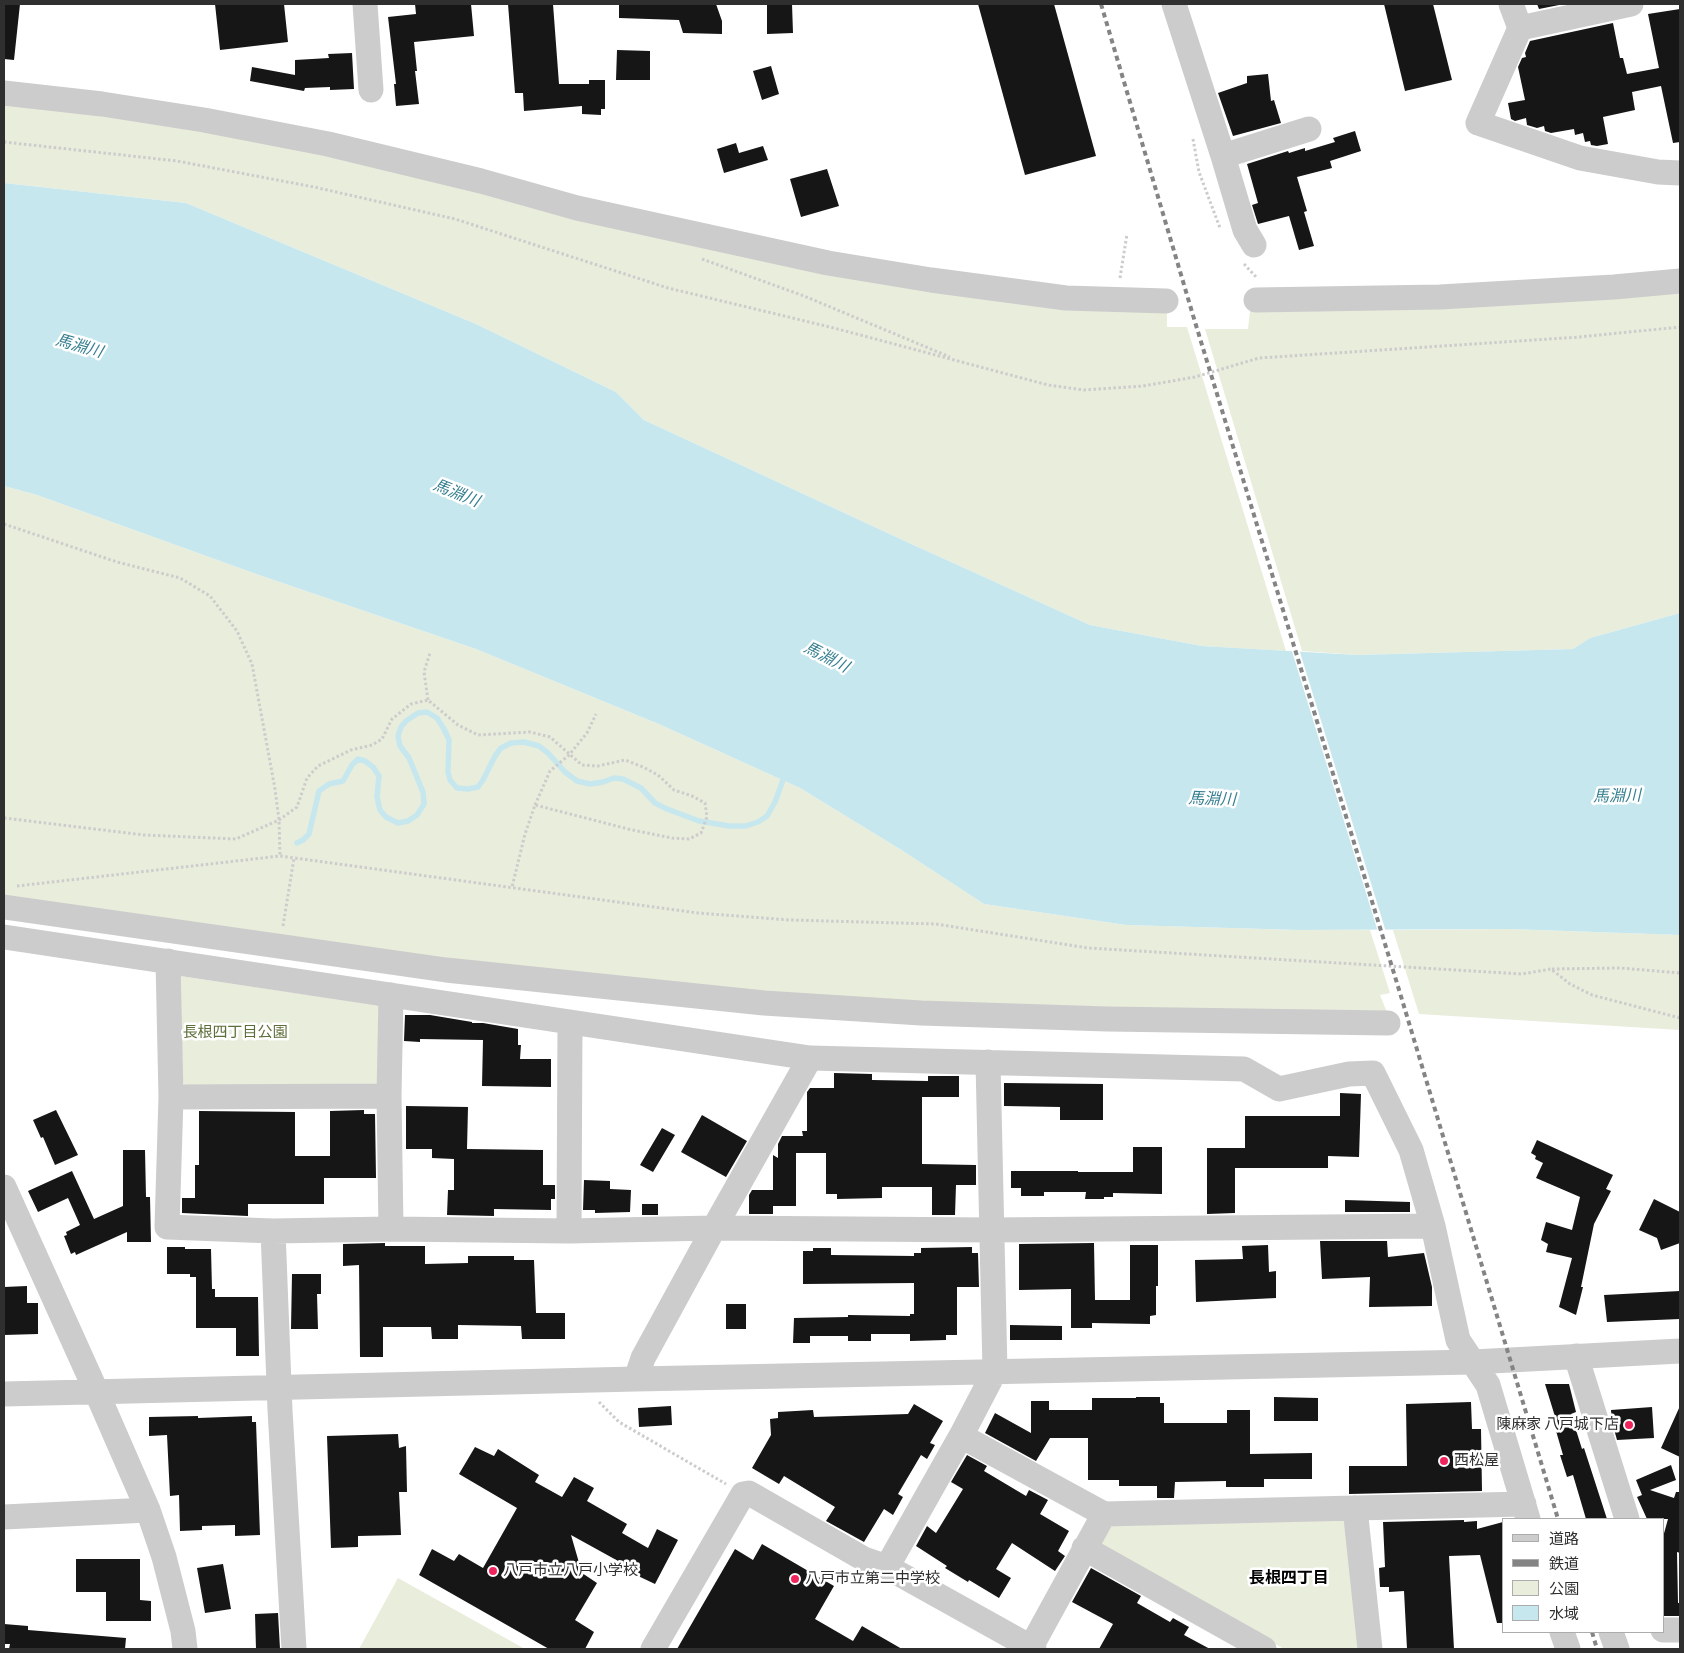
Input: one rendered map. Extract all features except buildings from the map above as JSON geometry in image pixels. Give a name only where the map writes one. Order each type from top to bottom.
[{"type":"street","points":[[365,4],[371,90]]},
{"type":"street","points":[[1174,4],[1245,230],[1254,245]]},
{"type":"street","points":[[1511,4],[1520,28],[1478,123],[1580,158],[1658,172],[1680,173]]},
{"type":"street","points":[[1520,28],[1631,4]]},
{"type":"street","points":[[4,93],[102,104],[204,120],[328,144],[480,181],[577,208],[828,263],[931,280],[1066,298],[1166,301]]},
{"type":"street","points":[[1223,156],[1309,129]]},
{"type":"street","points":[[1256,300],[1440,297],[1614,287],[1680,281]]},
{"type":"street","points":[[9,896],[280,946],[446,970],[764,1003],[930,1013],[1107,1019],[1388,1023]]},
{"type":"street","points":[[4,937],[810,1058],[1244,1069],[1279,1089],[1349,1074],[1373,1073],[1410,1150],[1433,1226],[1458,1340],[1488,1385],[1526,1512],[1355,1508],[1104,1514],[961,1436]]},
{"type":"street","points":[[168,961],[171,1097],[167,1227],[273,1231],[391,1229],[568,1231],[714,1228],[992,1230],[1433,1226]]},
{"type":"street","points":[[391,995],[389,1096],[391,1229]]},
{"type":"street","points":[[568,1231],[570,1022]]},
{"type":"street","points":[[636,1379],[643,1358],[810,1058]]},
{"type":"street","points":[[887,1567],[961,1436],[995,1371],[988,1062]]},
{"type":"street","points":[[171,1097],[389,1096]]},
{"type":"street","points":[[4,1187],[148,1510],[164,1557],[183,1631],[185,1649]]},
{"type":"street","points":[[273,1231],[294,1649]]},
{"type":"street","points":[[4,1394],[1473,1362],[1680,1351]]},
{"type":"street","points":[[1576,1356],[1627,1518]]},
{"type":"street","points":[[653,1649],[743,1494],[749,1493],[864,1559],[887,1567],[1032,1648],[1084,1548],[1104,1514]]},
{"type":"street","points":[[1355,1508],[1370,1649]]},
{"type":"street","points":[[4,1516],[148,1510]]},
{"type":"street","points":[[1084,1548],[1264,1649]]},
{"type":"street","points":[[1664,1630],[1680,1630]]},
{"type":"street","points":[[1562,1633],[1568,1649]]},
{"type":"street","points":[[1611,1633],[1617,1649]]},
{"type":"path","points":[[4,142],[177,161],[314,187],[418,210],[455,219],[668,288],[834,328],[1048,385],[1084,390],[1143,386],[1195,377],[1259,358],[1580,337],[1680,327]]},
{"type":"path","points":[[1116,299],[1128,234]]},
{"type":"path","points":[[694,256],[804,296],[962,362]]},
{"type":"path","points":[[4,524],[117,562],[180,578],[210,596],[237,631],[252,664],[275,789],[279,820],[280,856]]},
{"type":"path","points":[[430,653],[424,672],[428,700],[458,725],[478,735],[530,732],[550,737],[582,765],[598,766],[626,760],[658,776],[674,790],[705,803],[707,817],[701,833],[689,839],[672,838],[628,829],[535,805]]},
{"type":"path","points":[[4,818],[144,836],[236,839],[279,820],[297,807],[307,778],[318,766],[351,750],[372,745],[382,739],[392,719],[411,704],[428,700]]},
{"type":"path","points":[[512,887],[525,834],[550,770],[569,755],[587,732],[596,714]]},
{"type":"path","points":[[9,896],[280,856],[698,913],[790,920],[936,924],[1088,948],[1522,974],[1551,969],[1620,968],[1680,973]]},
{"type":"path","points":[[280,946],[294,858]]},
{"type":"path","points":[[1551,969],[1570,984],[1592,995],[1680,1018]]},
{"type":"path","points":[[599,1402],[619,1422],[743,1494]]},
{"type":"green space","points":[[4,102],[91,110],[316,151],[556,210],[1167,310],[1167,327],[1187,327],[1286,651],[1202,646],[1090,625],[644,420],[616,392],[476,324],[186,203],[4,183]]},
{"type":"green space","points":[[1680,290],[1680,613],[1590,638],[1573,649],[1358,655],[1302,651],[1205,329],[1248,329],[1250,311],[1439,308]]},
{"type":"green space","points":[[4,486],[37,495],[259,575],[476,649],[661,725],[800,788],[903,851],[984,904],[1126,925],[1370,930],[1390,993],[1380,995],[1388,1015],[1248,1013],[819,998],[454,962],[4,898]]},
{"type":"green space","points":[[1509,929],[1680,935],[1680,1030],[1419,1014],[1393,930]]},
{"type":"green space","name":"長根四丁目公園","points":[[180,976],[384,1006],[382,1080],[374,1087],[189,1088],[179,1080]]},
{"type":"green space","points":[[1348,1520],[1362,1649],[1284,1649],[1102,1547],[1098,1537],[1105,1526]]},
{"type":"green space","points":[[398,1578],[525,1649],[359,1649]]},
{"type":"water","name":"馬淵川","points":[[4,183],[186,203],[476,324],[616,392],[644,420],[1090,625],[1202,646],[1358,655],[1573,649],[1590,638],[1680,613],[1680,935],[1509,929],[1299,930],[1126,925],[984,904],[903,851],[800,788],[661,725],[476,649],[259,575],[37,495],[4,486]]},
{"type":"pier","points":[[1291,648],[1299,649],[1386,932],[1378,932]]},
{"type":"waterway","points":[[297,843],[309,834],[319,791],[329,784],[343,781],[352,765],[358,759],[365,761],[373,767],[379,776],[377,797],[380,810],[386,817],[398,823],[408,821],[417,815],[424,804],[423,792],[409,758],[400,746],[398,736],[401,727],[406,721],[418,713],[427,712],[437,718],[444,729],[449,740],[448,772],[450,780],[457,788],[468,789],[478,787],[501,748],[511,743],[524,742],[539,746],[565,772],[577,781],[590,784],[614,778],[623,779],[641,788],[655,803],[667,809],[699,821],[729,826],[746,826],[758,822],[767,816],[775,802],[783,780]]},
{"type":"railway","points":[[1101,4],[1195,322],[1558,1518]]},
{"type":"railway","points":[[1592,1633],[1597,1649]]},
{"type":"place","name":"陳麻家 八戸城下店","points":[[1629,1425]]},
{"type":"place","name":"西松屋","points":[[1444,1461]]},
{"type":"place","name":"八戸市立八戸小学校","points":[[493,1571]]},
{"type":"place","name":"八戸市立第二中学校","points":[[795,1579]]},
{"type":"district","name":"長根四丁目","points":[[1289,1579]]}]
